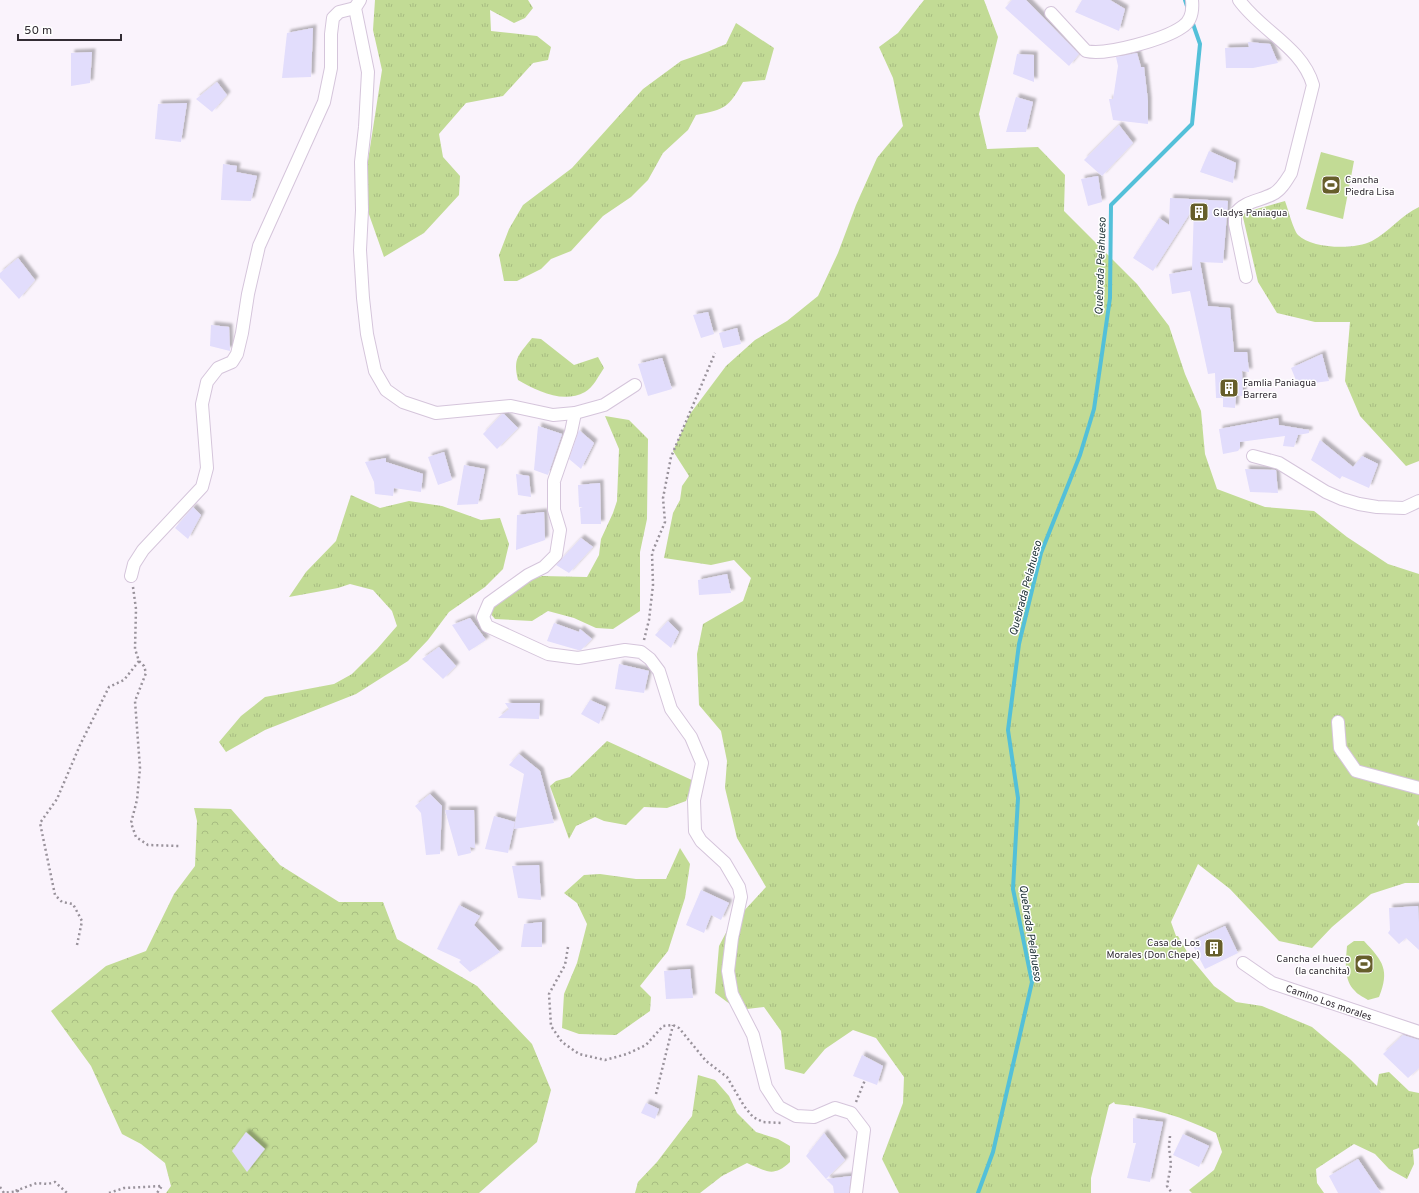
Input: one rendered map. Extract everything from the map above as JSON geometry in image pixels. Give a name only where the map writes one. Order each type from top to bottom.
[{"type":"street","points":[[1051,13],[1086,51],[1094,53],[1107,52],[1163,36],[1183,27],[1193,13],[1192,0]]},
{"type":"street","points":[[1239,0],[1255,19],[1294,52],[1309,71],[1313,85],[1291,173],[1283,186],[1274,194],[1246,204],[1235,214],[1235,224],[1246,277]]},
{"type":"street","points":[[131,576],[134,564],[143,550],[202,487],[207,468],[202,404],[207,382],[218,368],[232,362],[237,354],[259,246],[324,102],[331,68],[331,34],[334,18],[339,12],[358,4],[368,72],[365,127],[361,162],[362,210],[360,250],[367,334],[375,371],[386,390],[403,402],[436,413],[511,406],[553,415],[575,413],[604,405],[635,385]]},
{"type":"street","points":[[575,413],[571,432],[554,481],[554,510],[560,530],[556,555],[544,567],[528,575],[490,603],[483,617],[488,626],[548,654],[578,658],[625,650],[641,652],[650,659],[659,671],[671,709],[691,737],[702,763],[694,800],[695,831],[701,841],[725,862],[739,887],[741,897],[729,957],[728,971],[732,994],[753,1034],[770,1095],[784,1111],[796,1116],[814,1117],[835,1108],[851,1113],[864,1130],[856,1193]]},
{"type":"street","points":[[1253,456],[1279,463],[1326,492],[1354,502],[1377,508],[1404,508],[1419,501]]},
{"type":"street","points":[[1338,722],[1340,748],[1356,771],[1419,788]]},
{"type":"street","name":"Camino Los morales","points":[[1243,963],[1272,983],[1419,1032]]},
{"type":"path","points":[[641,652],[649,620],[653,585],[652,553],[665,522],[663,498],[671,457],[716,353]]},
{"type":"path","points":[[131,576],[136,609],[135,649],[139,661],[144,666],[146,673],[136,701],[140,768],[137,800],[131,824],[136,837],[148,845],[180,846]]},
{"type":"path","points":[[77,945],[82,920],[73,904],[62,902],[55,895],[40,823],[57,799],[80,745],[109,687],[124,680],[139,661]]},
{"type":"path","points":[[568,947],[565,965],[549,994],[552,1026],[562,1042],[579,1054],[605,1060],[626,1054],[646,1045],[663,1026],[673,1025],[679,1028],[706,1061],[727,1077],[744,1106],[753,1116],[762,1122],[783,1123]]},
{"type":"path","points":[[656,1094],[673,1025]]},
{"type":"path","points":[[851,1113],[865,1080]]},
{"type":"path","points":[[1170,1136],[1169,1147],[1171,1164],[1167,1186],[1172,1193]]},
{"type":"path","points":[[0,1187],[4,1193],[18,1191],[16,1190],[37,1183],[48,1184],[55,1182],[67,1193]]},
{"type":"path","points":[[109,1193],[124,1188],[162,1186],[157,1193]]},
{"type":"green space","points":[[375,0],[528,0],[533,8],[525,18],[514,23],[490,10],[491,31],[537,36],[551,47],[548,60],[533,63],[503,96],[466,103],[439,134],[443,157],[460,176],[459,195],[424,233],[384,257],[366,206],[365,180],[382,70],[373,30]]},
{"type":"green space","points":[[924,0],[984,0],[998,37],[979,114],[987,149],[1038,147],[1065,175],[1064,211],[1137,284],[1169,326],[1185,374],[1201,411],[1205,454],[1217,489],[1265,507],[1314,511],[1347,537],[1388,564],[1419,574],[1419,819],[1417,824],[1419,827],[1419,883],[1405,883],[1371,894],[1332,927],[1312,948],[1279,941],[1230,889],[1198,864],[1171,922],[1176,936],[1178,936],[1190,957],[1214,986],[1236,1002],[1262,1006],[1312,1027],[1351,1060],[1377,1086],[1379,1074],[1389,1072],[1409,1091],[1419,1093],[1419,1148],[1413,1150],[1414,1164],[1407,1179],[1389,1169],[1375,1154],[1354,1144],[1316,1169],[1317,1183],[1324,1193],[1192,1193],[1189,1190],[1214,1170],[1222,1152],[1216,1133],[1191,1122],[1155,1110],[1115,1104],[1114,1102],[1109,1105],[1091,1178],[1091,1193],[899,1193],[882,1159],[903,1103],[904,1077],[876,1038],[853,1030],[825,1049],[804,1074],[785,1069],[781,1031],[764,1007],[738,1010],[715,993],[719,946],[729,927],[766,887],[737,838],[725,788],[727,761],[721,731],[699,705],[697,654],[703,624],[743,601],[751,578],[734,560],[711,565],[664,558],[673,513],[680,500],[682,486],[689,476],[673,451],[690,414],[726,366],[755,340],[787,321],[818,296],[838,253],[856,205],[877,158],[903,126],[893,78],[879,47],[898,33]]},
{"type":"green space","points":[[736,23],[774,48],[765,80],[743,82],[734,97],[725,106],[714,111],[696,115],[688,130],[663,153],[648,180],[631,197],[603,216],[571,251],[551,259],[541,269],[517,281],[504,281],[499,255],[509,229],[523,205],[572,168],[643,89],[681,61],[726,44]]},
{"type":"green space","name":"Cancha Piedra Lisa","points":[[1321,152],[1354,161],[1343,219],[1306,209]]},
{"type":"green space","points":[[1285,201],[1292,224],[1298,235],[1313,243],[1334,247],[1355,246],[1372,241],[1406,214],[1419,207],[1419,461],[1406,466],[1360,416],[1345,381],[1350,322],[1315,322],[1277,313],[1258,282],[1242,213]]},
{"type":"green space","points":[[532,338],[541,339],[574,365],[598,357],[604,368],[591,388],[585,392],[568,397],[550,395],[542,392],[518,380],[516,367],[518,358],[520,353]]},
{"type":"green space","points":[[605,416],[629,420],[648,439],[647,519],[640,552],[640,611],[613,629],[596,628],[574,618],[548,611],[532,621],[495,619],[489,612],[514,585],[542,576],[587,577],[599,555],[601,539],[617,501],[619,449]]},
{"type":"green space","points":[[351,495],[380,508],[409,501],[442,506],[481,520],[500,518],[509,544],[503,569],[485,587],[449,612],[428,640],[408,661],[356,694],[265,730],[226,752],[219,742],[241,716],[265,697],[334,684],[352,674],[397,626],[392,611],[373,590],[350,584],[338,588],[289,597],[306,572],[336,541]]},
{"type":"green space","points":[[607,741],[694,781],[686,801],[667,808],[644,807],[626,825],[604,821],[595,817],[576,826],[569,839],[550,786],[556,781],[570,777]]},
{"type":"green space","points":[[194,808],[231,809],[280,865],[339,902],[383,902],[397,939],[477,986],[532,1044],[551,1090],[537,1142],[479,1193],[166,1193],[171,1186],[165,1163],[141,1144],[122,1134],[91,1066],[51,1011],[106,966],[146,951],[174,894],[195,866],[197,821]]},
{"type":"green space","points":[[680,848],[690,864],[685,898],[668,951],[640,986],[651,997],[650,1011],[616,1035],[579,1034],[562,1028],[564,994],[577,963],[587,924],[577,903],[564,893],[584,875],[600,874],[636,879],[666,879]]},
{"type":"green space","name":"Cancha el hueco (la canchita)","points":[[1354,941],[1364,941],[1376,954],[1383,966],[1384,980],[1379,997],[1368,1000],[1359,995],[1351,986],[1347,976],[1346,957],[1347,946]]},
{"type":"green space","points":[[698,1075],[715,1080],[729,1096],[737,1113],[756,1132],[778,1139],[790,1146],[790,1162],[779,1170],[769,1172],[747,1163],[722,1176],[700,1193],[635,1193],[638,1182],[657,1162],[692,1116]]},
{"type":"building","points":[[1012,0],[1026,0],[1079,54],[1069,66],[1005,8]]},
{"type":"building","points":[[1082,0],[1110,0],[1125,9],[1119,31],[1075,12]]},
{"type":"building","points":[[313,28],[311,77],[282,78],[287,33]]},
{"type":"building","points":[[1248,42],[1270,44],[1278,63],[1253,68],[1226,68],[1225,48],[1249,47]]},
{"type":"building","points":[[92,52],[90,83],[71,86],[71,53]]},
{"type":"building","points":[[1137,53],[1141,67],[1144,67],[1148,101],[1148,124],[1113,120],[1109,99],[1113,99],[1118,66],[1116,57]]},
{"type":"building","points":[[1017,54],[1034,55],[1034,82],[1013,74]]},
{"type":"building","points":[[217,82],[227,95],[212,112],[196,99]]},
{"type":"building","points":[[1016,97],[1033,102],[1026,132],[1006,132]]},
{"type":"building","points":[[187,103],[181,142],[155,139],[158,104]]},
{"type":"building","points":[[1119,125],[1133,143],[1102,176],[1084,160]]},
{"type":"building","points":[[1209,151],[1236,163],[1233,183],[1200,172]]},
{"type":"building","points":[[223,164],[237,166],[236,172],[257,176],[251,201],[221,200]]},
{"type":"building","points":[[1098,176],[1102,202],[1088,206],[1081,179]]},
{"type":"building","points":[[1170,198],[1228,201],[1223,263],[1200,262],[1208,306],[1230,308],[1234,352],[1247,352],[1249,372],[1242,371],[1243,396],[1236,396],[1235,408],[1223,407],[1223,398],[1216,398],[1215,373],[1208,374],[1190,291],[1172,294],[1169,274],[1192,270],[1194,207],[1153,271],[1133,258],[1159,218],[1169,225]]},
{"type":"building","points":[[18,258],[35,280],[19,299],[0,278],[0,273]]},
{"type":"building","points":[[708,312],[714,334],[701,338],[693,315]]},
{"type":"building","points":[[211,325],[229,327],[230,351],[210,346]]},
{"type":"building","points":[[737,328],[741,344],[723,348],[719,333]]},
{"type":"building","points":[[1322,354],[1329,381],[1298,385],[1291,368]]},
{"type":"building","points":[[662,358],[672,389],[648,396],[638,364]]},
{"type":"building","points":[[502,414],[504,414],[518,428],[497,449],[483,434]]},
{"type":"building","points":[[1278,418],[1279,425],[1309,430],[1309,433],[1298,435],[1294,447],[1283,446],[1285,436],[1240,442],[1240,448],[1238,451],[1223,454],[1219,429]]},
{"type":"building","points":[[538,426],[562,434],[548,475],[534,470]]},
{"type":"building","points":[[579,430],[594,443],[581,469],[569,459]]},
{"type":"building","points":[[1320,440],[1353,467],[1362,456],[1378,464],[1369,488],[1342,476],[1340,479],[1311,460]]},
{"type":"building","points":[[444,452],[452,480],[438,485],[428,457]]},
{"type":"building","points":[[386,458],[386,462],[423,474],[421,492],[394,488],[393,496],[375,494],[374,482],[365,462]]},
{"type":"building","points":[[464,465],[485,469],[478,504],[457,505]]},
{"type":"building","points":[[1245,469],[1276,470],[1278,493],[1250,492]]},
{"type":"building","points":[[516,474],[529,476],[531,497],[518,495]]},
{"type":"building","points":[[600,483],[601,524],[581,524],[580,508],[583,507],[579,507],[578,485]]},
{"type":"building","points":[[193,507],[201,515],[188,539],[175,528]]},
{"type":"building","points":[[544,512],[545,540],[516,550],[517,515]]},
{"type":"building","points":[[581,538],[593,547],[569,573],[556,565]]},
{"type":"building","points":[[727,574],[731,593],[699,595],[698,580]]},
{"type":"building","points":[[470,618],[486,640],[469,651],[452,625]]},
{"type":"building","points":[[668,621],[679,632],[671,648],[655,635]]},
{"type":"building","points":[[554,623],[579,632],[580,629],[592,639],[581,650],[547,641]]},
{"type":"building","points":[[439,647],[456,666],[443,679],[422,659]]},
{"type":"building","points":[[619,664],[649,671],[644,693],[615,689]]},
{"type":"building","points":[[590,700],[606,707],[599,724],[581,714]]},
{"type":"building","points":[[505,703],[540,703],[539,719],[498,718],[509,709]]},
{"type":"building","points":[[519,754],[540,771],[554,823],[514,829],[524,774],[509,765]]},
{"type":"building","points":[[430,794],[442,806],[440,854],[426,855],[421,813],[415,806]]},
{"type":"building","points":[[445,810],[474,810],[475,848],[470,847],[471,853],[458,856]]},
{"type":"building","points":[[494,816],[515,822],[508,853],[485,849]]},
{"type":"building","points":[[539,865],[541,900],[518,898],[512,866]]},
{"type":"building","points":[[701,890],[729,903],[721,920],[711,915],[704,933],[686,925]]},
{"type":"building","points":[[459,905],[480,916],[474,925],[500,952],[470,972],[459,962],[461,960],[437,949]]},
{"type":"building","points":[[1418,906],[1419,950],[1406,938],[1399,944],[1388,933],[1390,930],[1389,908]]},
{"type":"building","points":[[542,922],[542,947],[521,947],[524,924]]},
{"type":"building","name":"Casa de Los Morales (Don Chepe)","points":[[1225,926],[1238,953],[1205,969],[1191,942]]},
{"type":"building","points":[[690,969],[693,998],[666,999],[664,971]]},
{"type":"building","points":[[1403,1035],[1419,1040],[1419,1068],[1408,1078],[1383,1054]]},
{"type":"building","points":[[862,1055],[883,1066],[877,1085],[853,1076]]},
{"type":"building","points":[[646,1103],[659,1109],[655,1119],[641,1113]]},
{"type":"building","points":[[1133,1118],[1163,1122],[1150,1182],[1127,1178],[1136,1143],[1133,1143]]},
{"type":"building","points":[[246,1132],[265,1149],[247,1172],[232,1151]]},
{"type":"building","points":[[824,1133],[845,1160],[826,1179],[806,1156]]},
{"type":"building","points":[[1183,1134],[1209,1146],[1199,1167],[1173,1155]]},
{"type":"building","points":[[1358,1159],[1381,1193],[1338,1193],[1329,1176]]},
{"type":"building","points":[[851,1176],[849,1193],[834,1193],[833,1186],[826,1179]]},
{"type":"waterway","name":"Quebrada Pelahueso","points":[[1185,0],[1188,9]]},
{"type":"waterway","name":"Quebrada Pelahueso","points":[[978,1193],[993,1152],[1032,982],[1013,889],[1018,798],[1008,730],[1019,644],[1041,553],[1080,455],[1094,409],[1110,298],[1111,205],[1192,124],[1200,44],[1192,21]]},
{"type":"place","name":"Cancha Piedra Lisa","points":[[1331,185]]},
{"type":"place","name":"Gladys Paniagua","points":[[1199,212]]},
{"type":"place","name":"Famlia Paniagua Barrera","points":[[1229,388]]},
{"type":"place","name":"Casa de Los Morales (Don Chepe)","points":[[1214,948]]},
{"type":"place","name":"Cancha el hueco (la canchita)","points":[[1364,964]]}]
